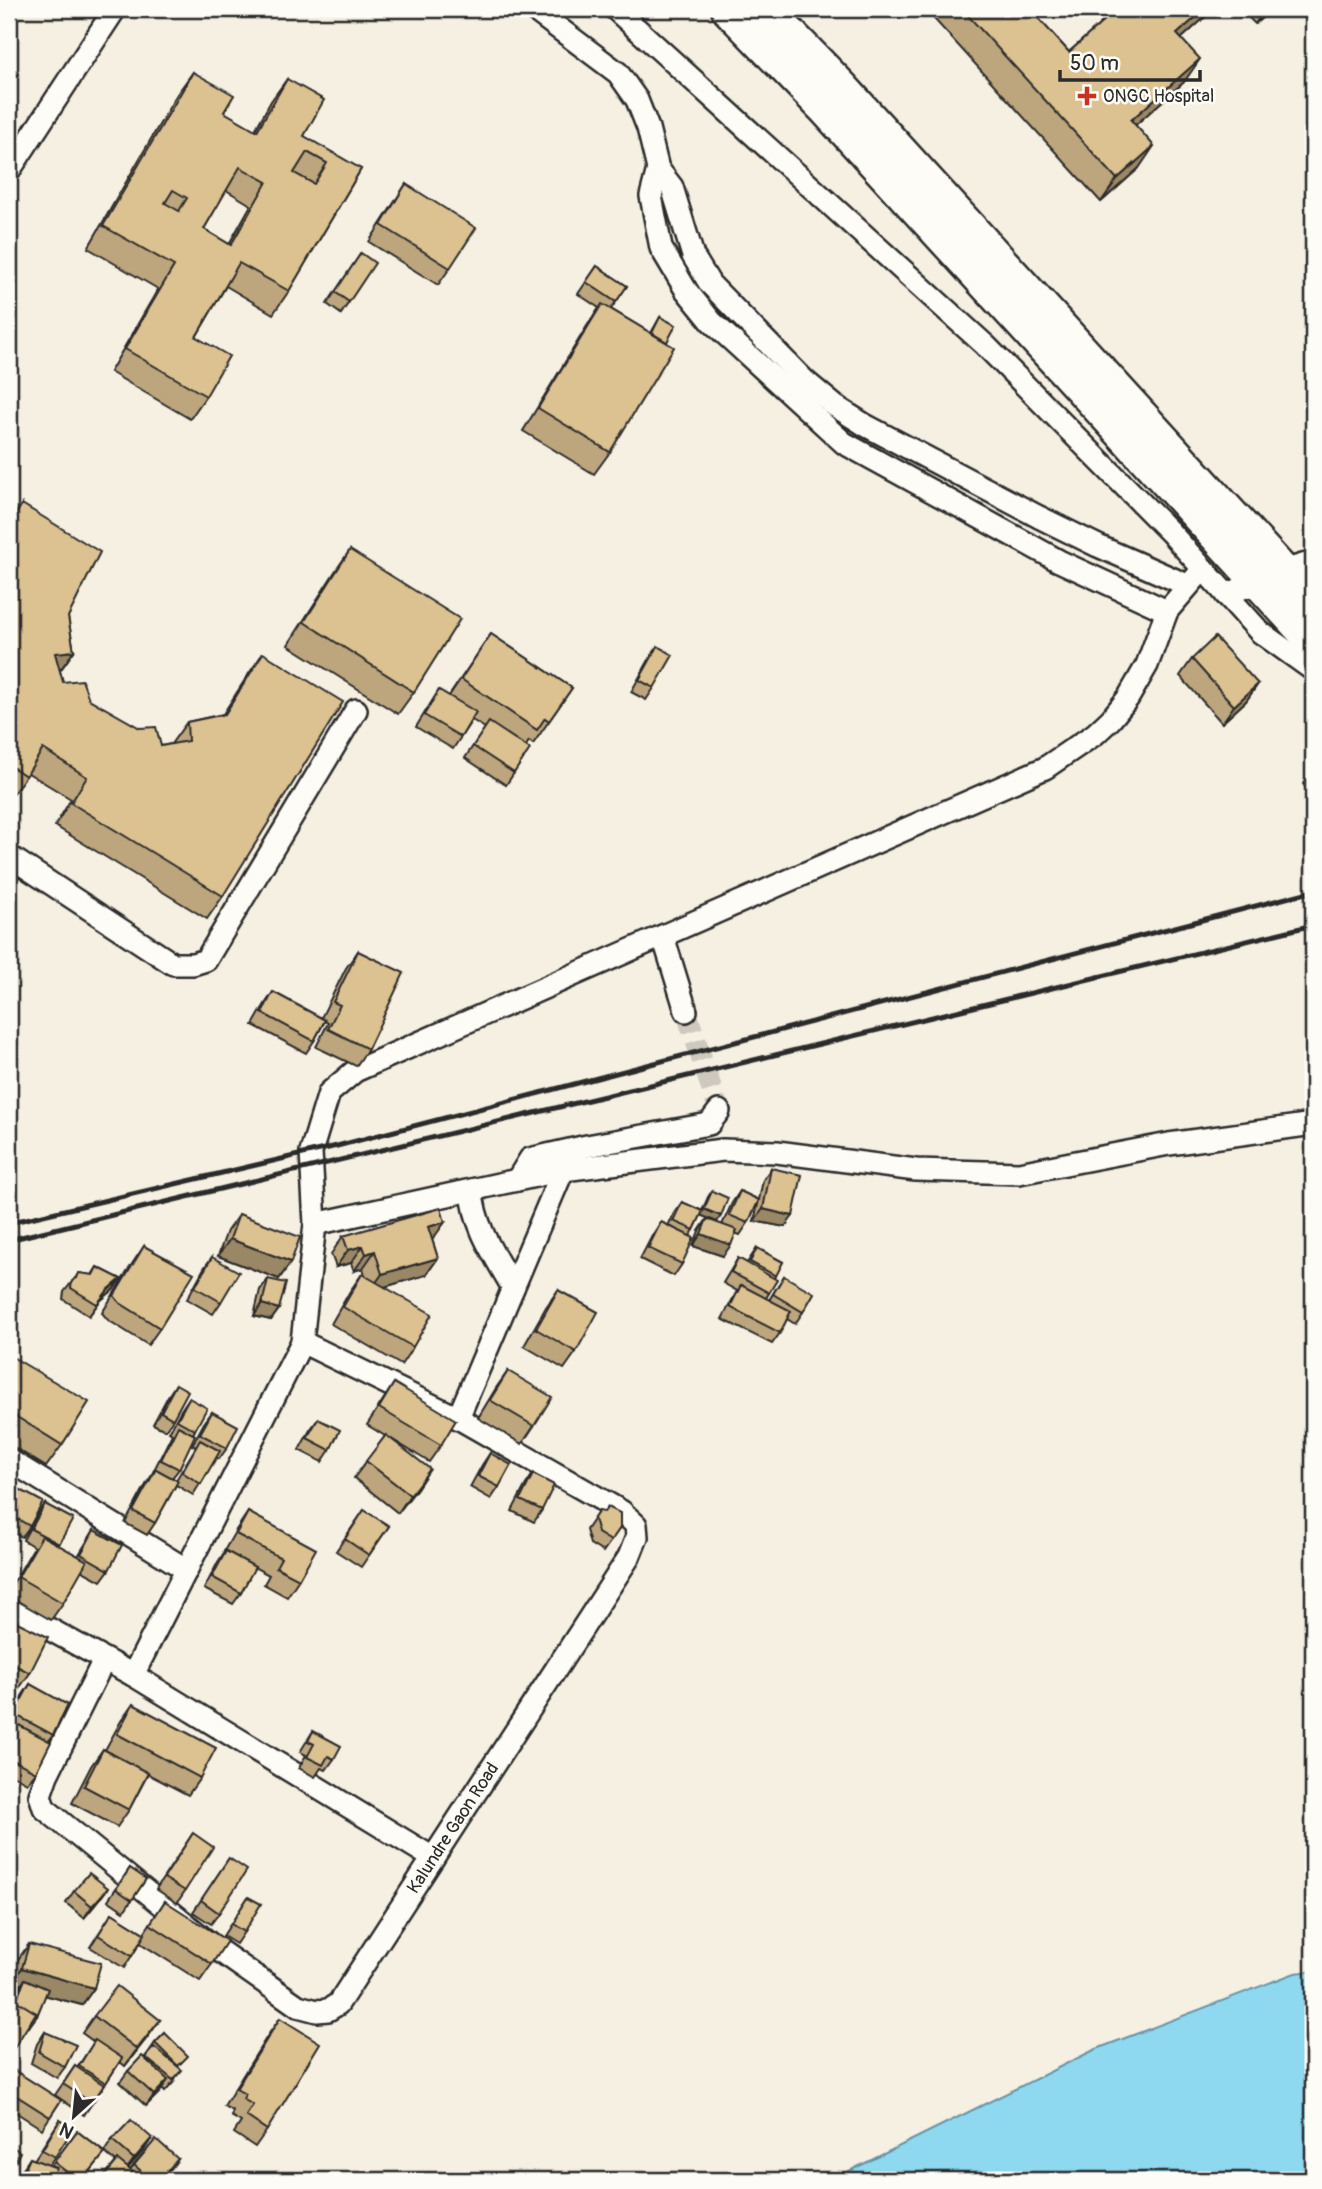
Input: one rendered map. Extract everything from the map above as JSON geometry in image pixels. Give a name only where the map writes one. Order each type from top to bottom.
[{"type":"highway","points":[[728,9],[823,107],[1163,478],[1270,576],[1313,604]]},
{"type":"highway","points":[[766,9],[843,88],[1270,576],[1313,642]]},
{"type":"street","points":[[9,171],[115,9]]},
{"type":"street","points":[[533,9],[618,72],[637,100],[648,128],[657,169],[651,196],[661,248],[686,290],[712,322],[844,443],[1059,561],[1167,611]]},
{"type":"street","points":[[615,9],[985,345],[1139,501],[1260,632],[1313,670]]},
{"type":"street","points":[[657,169],[672,187],[693,256],[710,284],[805,381],[835,406],[865,425],[1039,517],[1187,585]]},
{"type":"street","points":[[1139,501],[1163,478]]},
{"type":"street","points":[[1226,595],[1270,576],[1313,562]]},
{"type":"street","points":[[133,1675],[302,1342],[315,1224],[311,1152],[329,1093],[355,1071],[1045,768],[1095,734],[1128,698],[1147,665],[1167,611],[1203,569]]},
{"type":"street","points":[[9,856],[173,964],[192,964],[206,960],[356,710]]},
{"type":"street","points":[[663,936],[686,1011]]},
{"type":"street","points":[[517,1180],[530,1159],[587,1146],[709,1125],[719,1111]]},
{"type":"street","points":[[315,1224],[563,1170],[723,1150],[777,1152],[916,1170],[1019,1173],[1169,1144],[1313,1124]]},
{"type":"street","points":[[458,1418],[563,1170]]},
{"type":"street","points":[[472,1190],[479,1228],[513,1288]]},
{"type":"street","name":"Kalundre Gaon Road","points":[[104,1660],[47,1775],[40,1795],[44,1808],[214,1947],[298,2006],[317,2011],[328,2010],[338,2004],[629,1557],[637,1537],[636,1525],[621,1511],[458,1418],[302,1342]]},
{"type":"street","points":[[9,1460],[187,1570]]},
{"type":"street","points":[[9,1607],[133,1675],[433,1858]]},
{"type":"water","points":[[1313,1971],[1313,2180],[831,2180],[1094,2050],[1295,1973]]},
{"type":"building","points":[[962,9],[1030,9],[1069,52],[1117,9],[1205,9],[1177,34],[1200,59],[1131,120],[1154,146],[1117,179]]},
{"type":"building","points":[[193,72],[234,95],[224,112],[257,131],[287,79],[324,100],[304,136],[361,169],[289,291],[239,263],[196,337],[229,356],[206,396],[125,349],[174,266],[103,226]],"holes":[[[307,152],[327,163],[314,184],[294,173]],[[240,167],[267,182],[231,245],[204,229]],[[173,190],[187,198],[179,211],[165,203]]]},
{"type":"building","points":[[406,184],[476,228],[450,268],[381,225]]},
{"type":"building","points":[[361,253],[375,263],[349,302],[335,292]]},
{"type":"building","points":[[597,266],[627,286],[616,302],[586,282]]},
{"type":"building","points":[[602,304],[674,347],[610,452],[538,408]]},
{"type":"building","points":[[660,317],[676,325],[667,342],[652,333]]},
{"type":"building","points":[[22,504],[100,552],[68,617],[74,651],[55,653],[63,682],[82,680],[89,699],[140,728],[156,727],[161,746],[188,741],[187,722],[225,714],[263,653],[343,702],[223,896],[71,803],[87,777],[43,749],[26,776],[9,765],[9,732],[15,722],[9,718],[9,526]]},
{"type":"building","points":[[350,550],[460,619],[414,692],[304,622]]},
{"type":"building","points":[[491,634],[572,688],[549,721],[545,718],[537,730],[461,679]]},
{"type":"building","points":[[1215,637],[1258,684],[1234,706],[1192,659]]},
{"type":"building","points":[[658,646],[673,655],[654,688],[639,680]]},
{"type":"building","points":[[439,690],[476,712],[461,737],[424,715]]},
{"type":"building","points":[[489,722],[530,749],[514,773],[473,746]]},
{"type":"building","points":[[358,951],[404,973],[368,1049],[328,1029],[340,1005],[333,1002]]},
{"type":"building","points":[[273,992],[325,1020],[314,1041],[262,1013]]},
{"type":"building","points":[[771,1168],[802,1175],[793,1216],[763,1209]]},
{"type":"building","points":[[712,1191],[728,1198],[721,1216],[704,1209]]},
{"type":"building","points":[[740,1191],[759,1200],[748,1223],[729,1215]]},
{"type":"building","points":[[682,1202],[703,1211],[694,1230],[673,1221]]},
{"type":"building","points":[[441,1208],[445,1222],[428,1227],[438,1258],[382,1274],[375,1251],[366,1254],[363,1246],[348,1250],[343,1236]]},
{"type":"building","points":[[239,1214],[300,1237],[291,1262],[230,1239]]},
{"type":"building","points":[[707,1219],[737,1230],[731,1245],[701,1234]]},
{"type":"building","points":[[661,1222],[694,1238],[682,1264],[648,1248]]},
{"type":"building","points":[[144,1246],[194,1273],[160,1328],[120,1303],[114,1296]]},
{"type":"building","points":[[757,1248],[783,1262],[776,1276],[750,1262]]},
{"type":"building","points":[[212,1257],[239,1272],[221,1302],[195,1287]]},
{"type":"building","points":[[738,1258],[777,1280],[769,1293],[731,1272]]},
{"type":"building","points":[[97,1267],[121,1279],[97,1304],[71,1288],[72,1281],[79,1273],[93,1275]]},
{"type":"building","points":[[362,1274],[432,1314],[413,1347],[343,1307]]},
{"type":"building","points":[[784,1276],[814,1293],[803,1312],[773,1294]]},
{"type":"building","points":[[268,1279],[286,1283],[279,1309],[262,1304]]},
{"type":"building","points":[[741,1285],[791,1311],[780,1333],[730,1307]]},
{"type":"building","points":[[558,1290],[598,1312],[576,1352],[536,1329]]},
{"type":"building","points":[[9,1332],[13,1352],[9,1353]]},
{"type":"building","points":[[14,1358],[89,1402],[62,1445],[9,1412],[9,1359]]},
{"type":"building","points":[[508,1371],[552,1397],[534,1426],[490,1400]]},
{"type":"building","points":[[394,1383],[456,1420],[441,1445],[379,1408]]},
{"type":"building","points":[[176,1384],[188,1391],[173,1419],[161,1412]]},
{"type":"building","points":[[189,1398],[207,1408],[195,1430],[177,1420]]},
{"type":"building","points":[[212,1412],[238,1426],[227,1448],[200,1434]]},
{"type":"building","points":[[318,1419],[340,1430],[330,1450],[307,1438]]},
{"type":"building","points":[[178,1426],[195,1435],[179,1469],[161,1460]]},
{"type":"building","points":[[386,1435],[430,1469],[410,1495],[366,1461]]},
{"type":"building","points":[[200,1440],[220,1451],[201,1484],[182,1472]]},
{"type":"building","points":[[490,1453],[511,1465],[499,1487],[478,1476]]},
{"type":"building","points":[[156,1469],[178,1481],[155,1523],[133,1511]]},
{"type":"building","points":[[533,1474],[554,1485],[542,1510],[520,1500]]},
{"type":"building","points":[[17,1488],[43,1502],[30,1526],[9,1514],[9,1502]]},
{"type":"building","points":[[45,1504],[73,1519],[59,1544],[31,1529]]},
{"type":"building","points":[[608,1507],[620,1513],[620,1528],[611,1541],[598,1533],[594,1518],[599,1511],[604,1512]]},
{"type":"building","points":[[364,1510],[389,1526],[369,1555],[345,1539]]},
{"type":"building","points":[[248,1512],[316,1549],[299,1579],[276,1567],[281,1558],[236,1534]]},
{"type":"building","points":[[94,1530],[122,1545],[109,1570],[81,1554]]},
{"type":"building","points":[[42,1536],[87,1561],[63,1603],[18,1577]]},
{"type":"building","points":[[226,1551],[255,1567],[241,1593],[212,1577]]},
{"type":"building","points":[[9,1618],[48,1637],[30,1673],[9,1662]]},
{"type":"building","points":[[30,1684],[68,1705],[53,1735],[14,1714]]},
{"type":"building","points":[[133,1704],[216,1748],[200,1778],[117,1734]]},
{"type":"building","points":[[13,1722],[51,1742],[36,1772],[9,1758],[9,1730]]},
{"type":"building","points":[[313,1731],[341,1746],[334,1759],[328,1756],[323,1765],[307,1757],[314,1744],[308,1741]]},
{"type":"building","points":[[103,1749],[148,1773],[129,1810],[84,1786]]},
{"type":"building","points":[[193,1833],[213,1847],[185,1891],[164,1878]]},
{"type":"building","points":[[229,1858],[247,1870],[219,1913],[201,1900]]},
{"type":"building","points":[[130,1868],[146,1879],[132,1900],[116,1889]]},
{"type":"building","points":[[89,1873],[108,1888],[92,1906],[74,1891]]},
{"type":"building","points":[[248,1897],[261,1904],[244,1932],[231,1924]]},
{"type":"building","points":[[165,1901],[227,1941],[212,1964],[150,1924]]},
{"type":"building","points":[[112,1913],[145,1934],[132,1956],[98,1935]]},
{"type":"building","points":[[29,1944],[101,1963],[94,1988],[22,1968]]},
{"type":"building","points":[[25,1979],[48,1989],[37,2016],[16,2001]]},
{"type":"building","points":[[117,1986],[160,2020],[137,2049],[94,2016]]},
{"type":"building","points":[[9,1996],[36,2013],[9,2056]]},
{"type":"building","points":[[280,2018],[320,2043],[267,2130],[246,2116],[253,2105],[243,2099],[245,2094],[236,2089]]},
{"type":"building","points":[[45,2032],[76,2045],[65,2067],[39,2052]]},
{"type":"building","points":[[165,2033],[188,2056],[178,2066],[155,2043]]},
{"type":"building","points":[[95,2040],[122,2058],[106,2083],[79,2066]]},
{"type":"building","points":[[154,2047],[182,2070],[173,2080],[145,2057]]},
{"type":"building","points":[[142,2056],[168,2080],[154,2095],[128,2071]]},
{"type":"building","points":[[75,2066],[104,2085],[92,2103],[63,2084]]},
{"type":"building","points":[[9,2067],[61,2100],[50,2117],[9,2091]]},
{"type":"building","points":[[60,2120],[73,2129],[55,2157],[42,2150]]},
{"type":"building","points":[[131,2120],[152,2138],[134,2159],[112,2140]]},
{"type":"building","points":[[77,2131],[105,2153],[83,2180],[77,2180],[54,2162]]},
{"type":"building","points":[[156,2139],[178,2159],[159,2180],[152,2180],[134,2165]]},
{"type":"building","points":[[13,2147],[20,2152],[16,2160],[9,2156]]},
{"type":"building","points":[[30,2158],[57,2168],[49,2180],[20,2180]]},
{"type":"building","points":[[118,2160],[134,2173],[127,2180],[101,2180]]},
{"type":"tunnel","points":[[686,1011],[719,1111]]},
{"type":"railway","points":[[9,1223],[337,1146],[1313,891]]},
{"type":"railway","points":[[9,1240],[1313,925]]},
{"type":"place","name":"ONGC Hospital","points":[[1087,96]]}]
